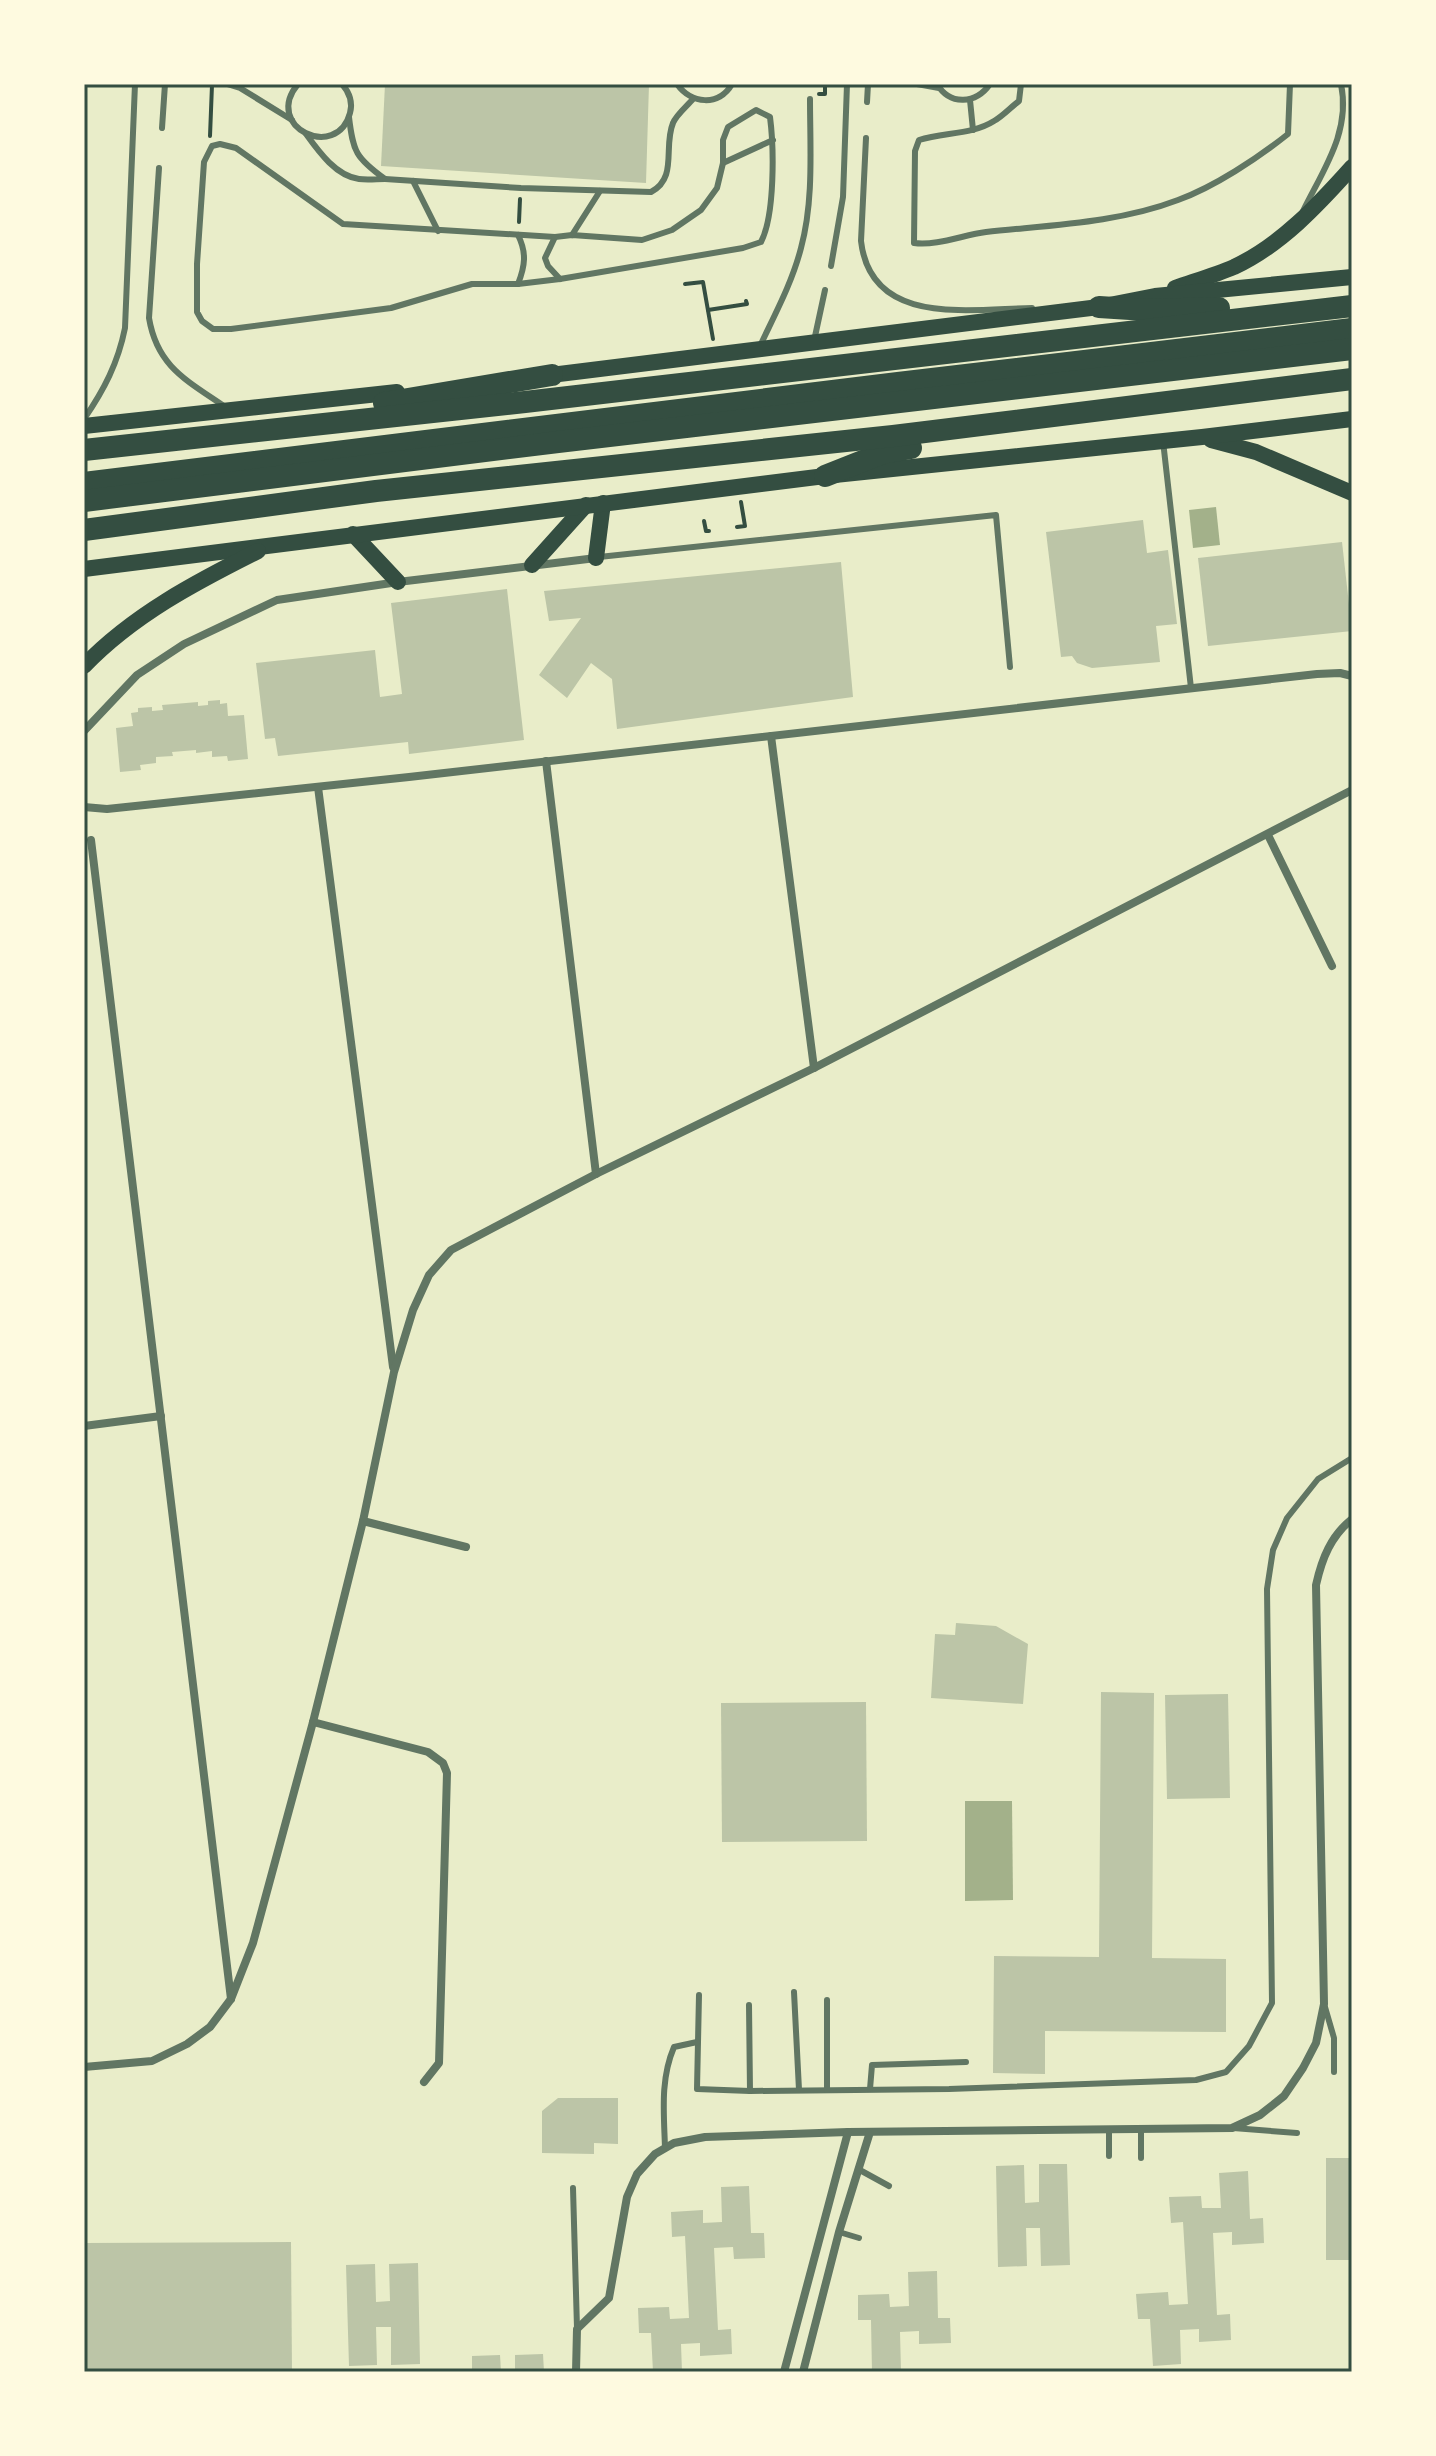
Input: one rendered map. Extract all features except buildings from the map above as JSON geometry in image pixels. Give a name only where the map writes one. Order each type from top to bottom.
[{"type":"highway","points":[[1099,307],[1146,310],[1352,303]]},
{"type":"highway","points":[[84,450],[525,402],[1352,303]]},
{"type":"highway","points":[[84,483],[1352,329]]},
{"type":"highway","points":[[84,501],[1352,349]]},
{"type":"highway","points":[[147,443],[552,375]]},
{"type":"highway","points":[[84,530],[376,491],[893,436],[1352,379]]},
{"type":"highway","points":[[825,476],[883,453],[1011,431],[1037,418]]},
{"type":"main road","points":[[1155,296],[1235,266],[1268,247],[1296,226],[1352,167]]},
{"type":"main road","points":[[84,426],[552,375],[1099,307],[1155,296],[1352,277]]},
{"type":"main road","points":[[84,569],[825,476],[1352,419]]},
{"type":"main road","points":[[1202,437],[1256,452],[1352,493]]},
{"type":"main road","points":[[594,504],[596,558]]},
{"type":"main road","points":[[532,565],[594,504]]},
{"type":"main road","points":[[353,534],[398,582]]},
{"type":"main road","points":[[84,666],[105,644],[151,610],[208,576],[271,545]]},
{"type":"street","points":[[84,731],[137,675],[184,644],[277,600],[596,558]]},
{"type":"street","points":[[84,807],[107,809],[318,787],[1317,674],[1352,676]]},
{"type":"street","points":[[771,736],[814,1068]]},
{"type":"street","points":[[546,761],[596,1174]]},
{"type":"street","points":[[318,787],[394,1372]]},
{"type":"street","points":[[84,2067],[152,2061],[187,2044],[210,2027],[231,1999],[253,1943],[313,1722],[363,1521],[394,1372],[413,1310],[429,1275],[451,1250],[596,1174],[814,1068],[1352,790]]},
{"type":"street","points":[[1268,835],[1332,966]]},
{"type":"street","points":[[91,840],[231,1999]]},
{"type":"street","points":[[84,1426],[161,1416]]},
{"type":"street","points":[[576,2372],[577,2329],[609,2298],[627,2197],[637,2174],[655,2154],[674,2143],[705,2137],[848,2132],[1232,2128],[1260,2115],[1284,2096],[1316,2043],[1324,2004],[1316,1585],[1321,1562],[1338,1530],[1352,1519]]},
{"type":"street","points":[[363,1521],[466,1547]]},
{"type":"street","points":[[313,1722],[428,1752],[443,1763],[447,1773],[439,2063],[424,2082]]},
{"type":"street","points":[[784,2372],[848,2132]]},
{"type":"street","points":[[803,2372],[839,2232],[870,2132]]},
{"type":"lane","points":[[84,419],[104,389],[119,357],[125,328],[135,84]]},
{"type":"lane","points":[[162,128],[165,84]]},
{"type":"lane","points":[[227,84],[240,88],[292,120],[338,170],[356,179],[600,191],[651,192],[661,187],[667,173],[673,122],[693,99]]},
{"type":"lane","points":[[292,120],[289,100],[298,84]]},
{"type":"lane","points":[[342,84],[350,97],[353,147],[366,166],[385,179]]},
{"type":"lane","points":[[677,84],[693,99],[706,101],[718,98],[732,84]]},
{"type":"lane","points":[[831,266],[843,197],[847,84]]},
{"type":"lane","points":[[867,102],[868,84]]},
{"type":"lane","points":[[917,84],[938,86],[947,96],[958,101],[980,95],[990,84]]},
{"type":"lane","points":[[1021,84],[1019,101],[995,121],[973,130],[919,140],[915,151],[914,243],[1134,213],[1180,200],[1227,176],[1288,134],[1290,84]]},
{"type":"lane","points":[[1296,226],[1340,137],[1341,84]]},
{"type":"lane","points":[[759,349],[789,285],[802,246],[810,182],[810,99]]},
{"type":"lane","points":[[970,100],[973,130]]},
{"type":"lane","points":[[756,110],[770,117],[773,140],[768,229],[761,242],[743,248],[560,279],[518,284],[472,284],[391,308],[213,329],[202,321],[197,312],[196,298],[204,162],[212,146],[220,144],[236,148],[343,224],[642,240],[672,230],[701,210],[717,188],[723,163],[723,140],[728,127],[756,110]]},
{"type":"lane","points":[[306,134],[327,136],[344,126],[349,117]]},
{"type":"lane","points":[[84,128],[84,165]]},
{"type":"lane","points":[[866,138],[862,255],[871,275],[894,297],[928,309],[1099,307]]},
{"type":"lane","points":[[723,163],[773,140]]},
{"type":"lane","points":[[159,168],[149,318],[152,333],[166,362],[184,379],[230,410]]},
{"type":"lane","points":[[413,181],[438,231]]},
{"type":"lane","points":[[572,235],[600,191]]},
{"type":"lane","points":[[518,235],[525,257],[518,284]]},
{"type":"lane","points":[[555,237],[545,258],[560,279]]},
{"type":"lane","points":[[814,342],[825,290]]},
{"type":"lane","points":[[1163,441],[1191,688]]},
{"type":"lane","points":[[596,558],[996,515],[1010,667]]},
{"type":"lane","points":[[699,1995],[697,2089],[827,2090],[1196,2080],[1226,2072],[1249,2046],[1272,2003],[1267,1589],[1273,1550],[1287,1518],[1318,1479],[1352,1458]]},
{"type":"lane","points":[[794,1992],[799,2090]]},
{"type":"lane","points":[[827,2000],[827,2090]]},
{"type":"lane","points":[[1324,2004],[1334,2038],[1334,2072]]},
{"type":"lane","points":[[749,2005],[750,2091]]},
{"type":"lane","points":[[665,2148],[665,2068],[674,2047],[697,2042]]},
{"type":"lane","points":[[870,2089],[872,2065],[966,2062]]},
{"type":"lane","points":[[1232,2128],[1297,2133]]},
{"type":"lane","points":[[1109,2129],[1109,2156]]},
{"type":"lane","points":[[1141,2129],[1141,2158]]},
{"type":"lane","points":[[858,2169],[889,2186]]},
{"type":"lane","points":[[573,2188],[577,2329]]},
{"type":"lane","points":[[839,2232],[859,2238]]},
{"type":"path","points":[[212,84],[212,146]]},
{"type":"path","points":[[518,235],[521,188]]},
{"type":"path","points":[[685,284],[703,282]]},
{"type":"path","points":[[708,310],[747,304],[746,301]]},
{"type":"path","points":[[704,521],[706,531]]},
{"type":"shaded area","points":[[1216,507],[1220,545],[1193,548],[1189,510]]},
{"type":"shaded area","points":[[965,1801],[1012,1801],[1013,1900],[965,1901]]}]
